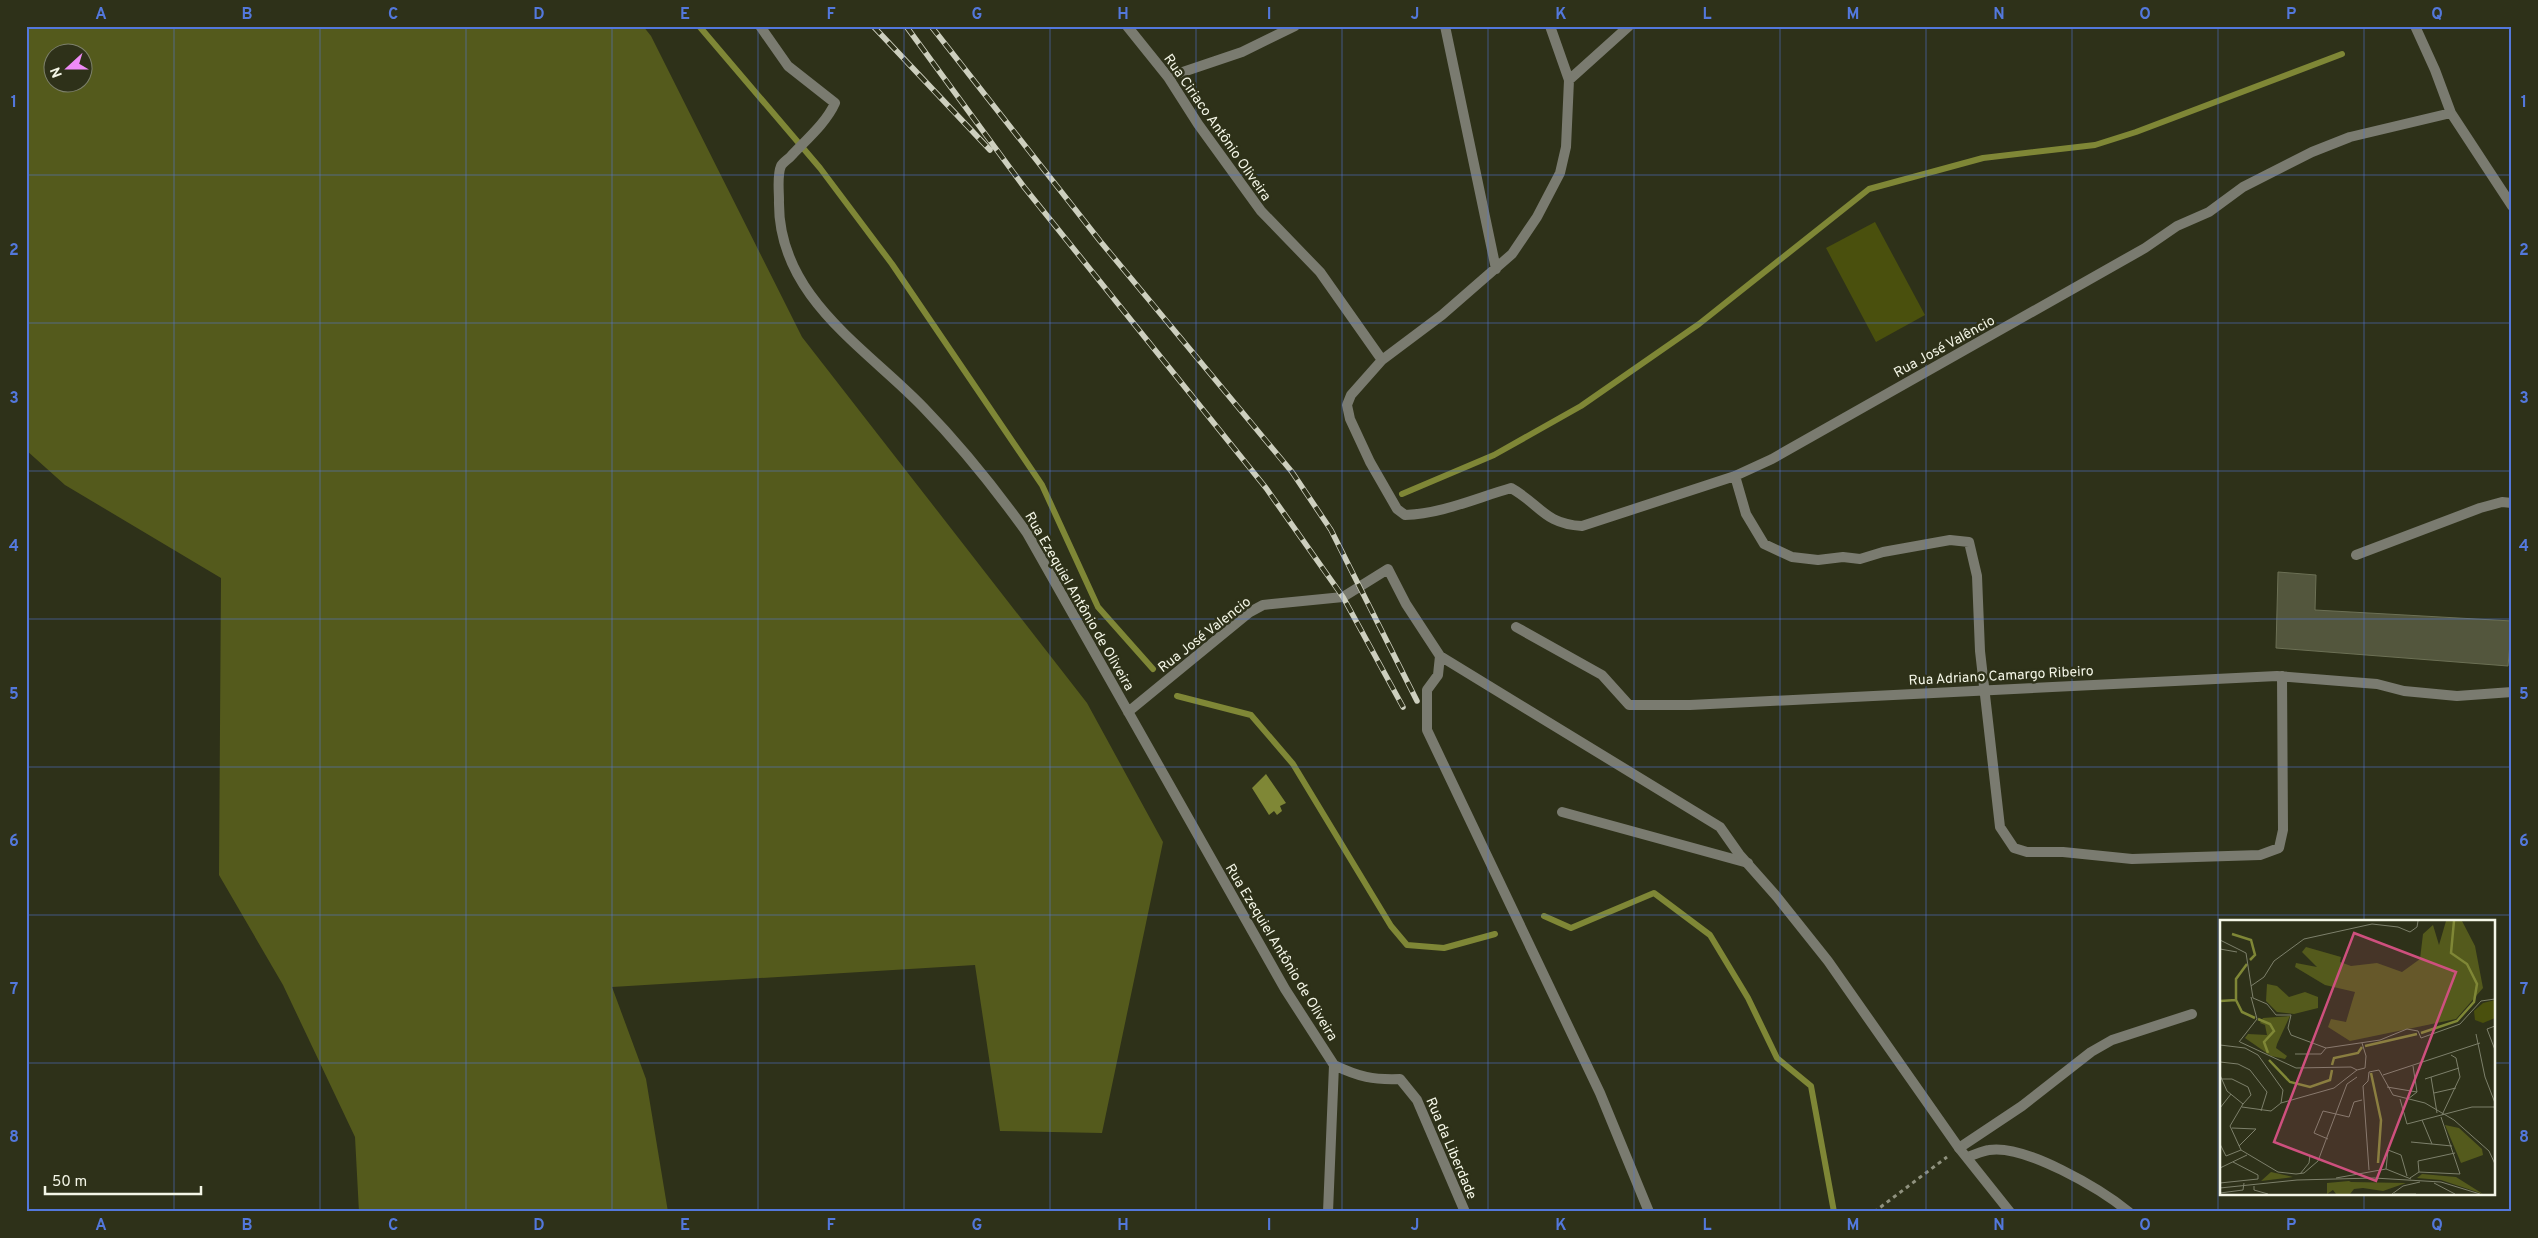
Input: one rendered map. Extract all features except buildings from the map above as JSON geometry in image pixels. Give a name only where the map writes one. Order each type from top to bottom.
[{"type":"street","name":"Rua Ezequiel Antônio de Oliveira","points":[[760,26],[788,66],[835,103],[830,114],[781,166],[779,213],[783,236],[806,290],[830,320],[922,406],[983,472],[1026,533],[1285,989],[1334,1065]]},
{"type":"street","name":"Rua Ciriaco Antônio Oliveira","points":[[1126,26],[1168,77],[1251,198],[1320,272],[1382,360]]},
{"type":"street","points":[[1168,77],[1242,52],[1295,26]]},
{"type":"street","points":[[1445,26],[1496,269]]},
{"type":"street","points":[[1382,360],[1412,340],[1512,254],[1537,217],[1560,173],[1566,147],[1569,80],[1550,26]]},
{"type":"street","points":[[1569,80],[1629,26]]},
{"type":"street","points":[[2415,26],[2435,70],[2451,113],[2512,206]]},
{"type":"street","name":"Rua José Valêncio","points":[[1382,360],[1351,395],[1347,405],[1350,419],[1397,509],[1405,516],[1422,515],[1511,488],[1523,494],[1549,518],[1564,525],[1582,526],[1735,476],[1772,459],[2119,263],[2177,226],[2209,212],[2243,187],[2312,152],[2350,137],[2451,113]]},
{"type":"street","points":[[1735,476],[1746,514],[1764,544],[1792,557],[1818,560],[1843,557],[1860,559],[1883,552],[1950,540],[1969,542],[1977,576],[1980,651],[2000,827],[2006,839],[2014,848],[2027,852],[2063,852],[2132,860],[2260,855],[2278,848],[2283,830],[2282,676]]},
{"type":"street","points":[[2356,555],[2480,508],[2502,502],[2512,503]]},
{"type":"street","name":"Rua José Valencio","points":[[1128,712],[1250,612],[1272,604],[1343,597],[1388,569],[1406,604],[1440,656]]},
{"type":"street","name":"Rua Adriano Camargo Ribeiro","points":[[1516,628],[1602,676],[1630,705],[1690,705],[2282,676],[2377,684],[2404,691],[2457,696],[2512,692]]},
{"type":"street","points":[[1649,1212],[1600,1093],[1427,730],[1427,690],[1438,675],[1440,656],[1720,826],[1828,961],[1959,1148],[2010,1212]]},
{"type":"street","points":[[1562,812],[1748,863]]},
{"type":"street","points":[[1959,1148],[2022,1106],[2091,1052],[2112,1040],[2192,1014]]},
{"type":"street","points":[[1328,1212],[1334,1065]]},
{"type":"street","name":"Rua da Liberdade","points":[[1334,1065],[1358,1076],[1377,1080],[1400,1079],[1417,1100],[1465,1212]]},
{"type":"street","points":[[1967,1157],[1990,1150],[2021,1154],[2039,1160],[2064,1171],[2129,1212]]},
{"type":"path","points":[[1874,1212],[1959,1148]]},
{"type":"shaded area","points":[[26,26],[643,26],[651,36],[802,337],[1087,703],[1163,842],[1102,1133],[1000,1131],[975,965],[612,987],[646,1079],[668,1212],[359,1212],[355,1137],[283,985],[219,875],[221,578],[65,485],[26,450]]},
{"type":"shaded area","points":[[1875,222],[1925,315],[1876,342],[1826,248]]},
{"type":"shaded area","points":[[1266,774],[1286,803],[1280,806],[1282,811],[1277,815],[1274,811],[1269,815],[1252,788]]},
{"type":"waterway","points":[[699,26],[820,168],[892,264],[1042,485],[1098,607],[1153,669]]},
{"type":"waterway","points":[[1402,494],[1494,455],[1581,406],[1699,324],[1869,189],[1983,158],[2095,145],[2136,132],[2342,54]]},
{"type":"waterway","points":[[1177,696],[1251,715],[1293,764],[1391,926],[1407,945],[1444,948],[1495,934]]},
{"type":"waterway","points":[[1544,916],[1571,928],[1654,893],[1710,935],[1748,998],[1777,1058],[1811,1086],[1834,1212]]},
{"type":"railway","points":[[873,26],[990,150]]},
{"type":"railway","points":[[906,26],[1024,187],[1266,488],[1343,597],[1403,707]]},
{"type":"railway","points":[[931,26],[1100,241],[1292,472],[1331,530],[1417,701]]}]
